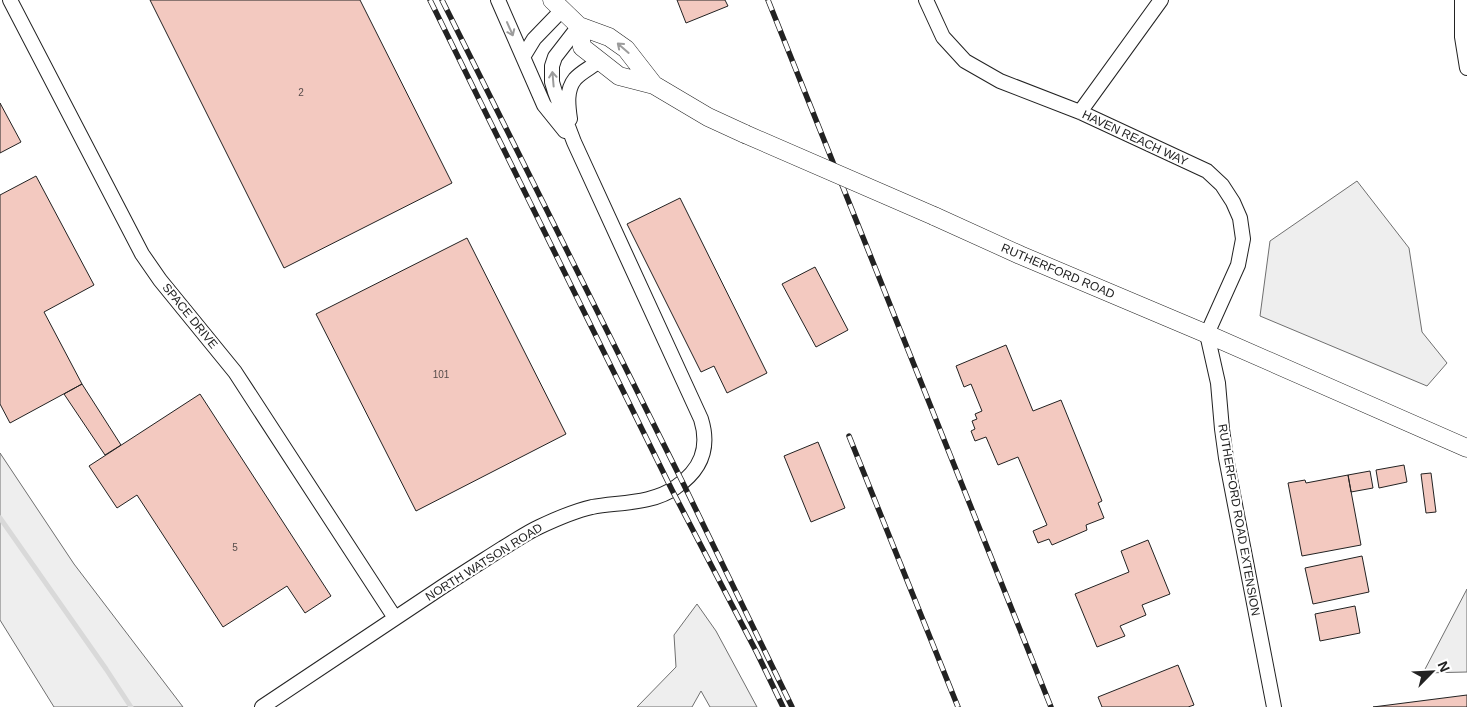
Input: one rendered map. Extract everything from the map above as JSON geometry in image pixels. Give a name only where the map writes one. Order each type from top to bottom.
[{"type":"street","name":"SPACE DRIVE","points":[[10,0],[142,254],[160,280],[235,372],[395,618]]},
{"type":"street","name":"NORTH WATSON ROAD","points":[[498,0],[544,105],[574,142]]},
{"type":"street","name":"HAVEN REACH WAY","points":[[926,0],[943,37],[965,61],[1000,81],[1080,112],[1207,171],[1222,185],[1233,202],[1240,218],[1243,239],[1238,264],[1207,334]]},
{"type":"street","points":[[1080,112],[1161,0]]},
{"type":"street","points":[[1462,0],[1462,37],[1467,68]]},
{"type":"street","points":[[523,57],[557,5]]},
{"type":"street","name":"RUTHERFORD ROAD","points":[[557,5],[579,26],[609,37],[626,49],[654,85]]},
{"type":"street","name":"NORTH WATSON ROAD","points":[[262,707],[474,566],[537,528],[589,508],[646,500],[672,490],[691,474],[703,454],[705,443],[701,419],[574,142],[552,82],[552,66],[555,57],[579,26]]},
{"type":"street","name":"RUTHERFORD ROAD","points":[[579,26],[582,47],[619,76],[654,85],[708,117],[745,134],[1020,255],[1467,447]]},
{"type":"street","name":"NORTH WATSON ROAD","points":[[574,142],[568,106],[568,92],[575,78],[599,61]]},
{"type":"street","name":"RUTHERFORD ROAD EXTENSION","points":[[1207,334],[1218,383],[1226,458],[1274,707]]},
{"type":"shaded area","points":[[1357,181],[1409,248],[1422,332],[1447,363],[1427,386],[1260,316],[1270,241]]},
{"type":"shaded area","points":[[0,453],[74,564],[183,707],[54,707],[0,620]]},
{"type":"shaded area","points":[[1467,589],[1467,672],[1423,673]]},
{"type":"shaded area","points":[[697,604],[716,631],[757,707],[710,707],[701,691],[692,707],[637,707],[676,667],[674,635]]},
{"type":"building","points":[[150,0],[360,0],[452,183],[284,268]]},
{"type":"building","points":[[677,0],[725,0],[728,6],[686,23]]},
{"type":"building","points":[[0,103],[21,142],[0,153]]},
{"type":"building","points":[[36,176],[94,285],[44,312],[82,384],[10,423],[0,404],[0,195]]},
{"type":"building","points":[[680,198],[767,373],[727,393],[714,366],[701,372],[627,224]]},
{"type":"building","points":[[467,238],[566,434],[416,511],[316,314]]},
{"type":"building","points":[[815,267],[848,330],[816,347],[782,284]]},
{"type":"building","points":[[1006,345],[1033,411],[1061,400],[1102,501],[1098,503],[1104,518],[1086,525],[1087,530],[1052,545],[1049,539],[1038,543],[1033,531],[1047,525],[1018,457],[998,465],[986,437],[975,441],[971,431],[975,429],[972,421],[977,419],[975,414],[982,411],[971,384],[964,387],[956,366]]},
{"type":"building","points":[[82,384],[121,445],[105,455],[64,394]]},
{"type":"building","points":[[200,394],[331,596],[305,613],[287,586],[223,627],[137,495],[117,508],[89,466]]},
{"type":"building","points":[[818,442],[845,508],[811,522],[784,456]]},
{"type":"building","points":[[1404,465],[1407,482],[1379,488],[1376,470]]},
{"type":"building","points":[[1370,471],[1373,488],[1351,492],[1348,475]]},
{"type":"building","points":[[1431,473],[1436,512],[1426,513],[1421,474]]},
{"type":"building","points":[[1348,475],[1361,545],[1302,556],[1288,483],[1305,480],[1306,483]]},
{"type":"building","points":[[1148,540],[1170,594],[1142,605],[1146,615],[1120,626],[1125,636],[1097,647],[1075,594],[1129,572],[1121,551]]},
{"type":"building","points":[[1362,556],[1369,592],[1313,604],[1305,568]]},
{"type":"building","points":[[1355,606],[1360,633],[1320,641],[1315,614]]},
{"type":"building","points":[[1178,665],[1194,705],[1188,707],[1102,707],[1098,697]]},
{"type":"building","points":[[1467,695],[1467,707],[1373,707]]},
{"type":"waterway","points":[[0,518],[131,707]]},
{"type":"railway","points":[[430,0],[672,490],[783,707]]},
{"type":"railway","points":[[442,0],[682,481],[792,707]]},
{"type":"railway","points":[[768,0],[1051,707]]},
{"type":"railway","points":[[849,436],[958,707]]}]
